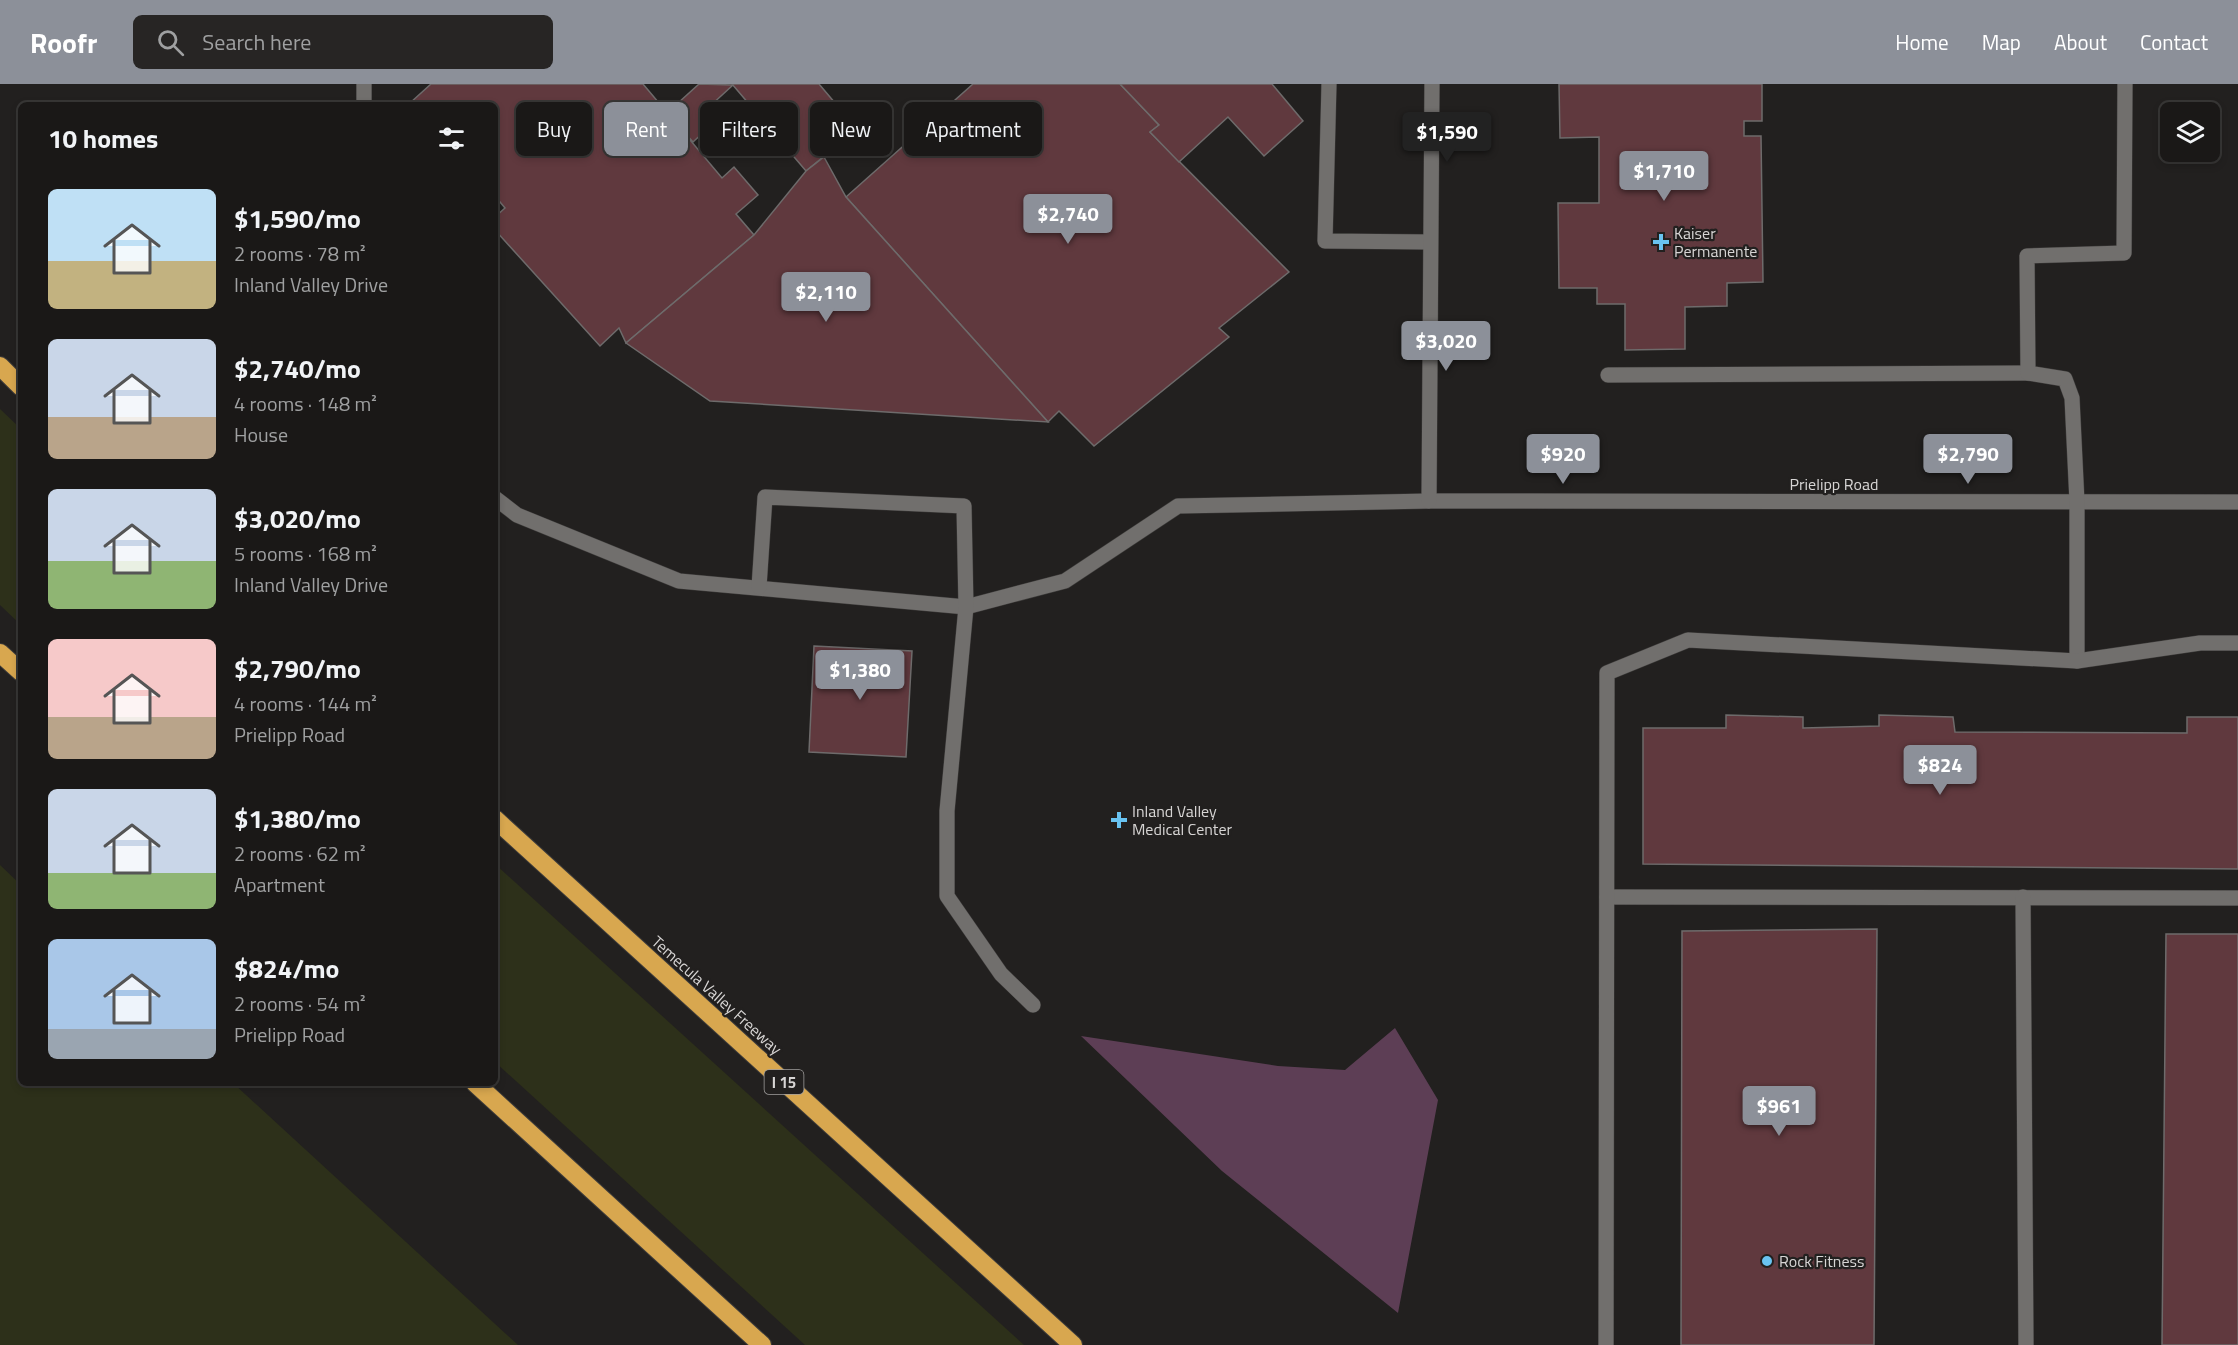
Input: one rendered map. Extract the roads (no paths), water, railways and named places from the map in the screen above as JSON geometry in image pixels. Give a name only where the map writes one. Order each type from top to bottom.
[{"type":"highway","points":[[0,366],[18,384]]},
{"type":"highway","points":[[0,653],[18,669]]},
{"type":"highway","name":"Temecula Valley Freeway","points":[[498,822],[1073,1345]]},
{"type":"highway","points":[[478,1086],[762,1345]]},
{"type":"street","points":[[364,84],[364,102]]},
{"type":"street","points":[[1329,84],[1325,241],[1430,242]]},
{"type":"street","points":[[1429,501],[1432,84]]},
{"type":"street","points":[[2028,373],[2027,256],[2124,253],[2125,84]]},
{"type":"street","points":[[1608,375],[2028,373],[2065,379],[2072,398],[2077,502],[2077,661]]},
{"type":"street","points":[[759,587],[765,497],[964,506],[966,607],[947,811],[947,896],[1001,974],[1034,1005]]},
{"type":"street","points":[[498,500],[517,515],[679,580],[966,607]]},
{"type":"street","name":"Prielipp Road","points":[[966,607],[1065,580],[1178,506],[1429,501],[2238,502]]},
{"type":"street","points":[[1606,1345],[1607,673],[1688,640],[2077,661],[2200,643],[2238,643]]},
{"type":"street","points":[[1607,897],[2238,898]]},
{"type":"street","points":[[2023,897],[2026,1345]]},
{"type":"place","name":"Kaiser Permanente","points":[[1661,242]]},
{"type":"place","name":"Inland Valley Medical Center","points":[[1119,820]]},
{"type":"place","name":"Rock Fitness","points":[[1767,1261]]}]
